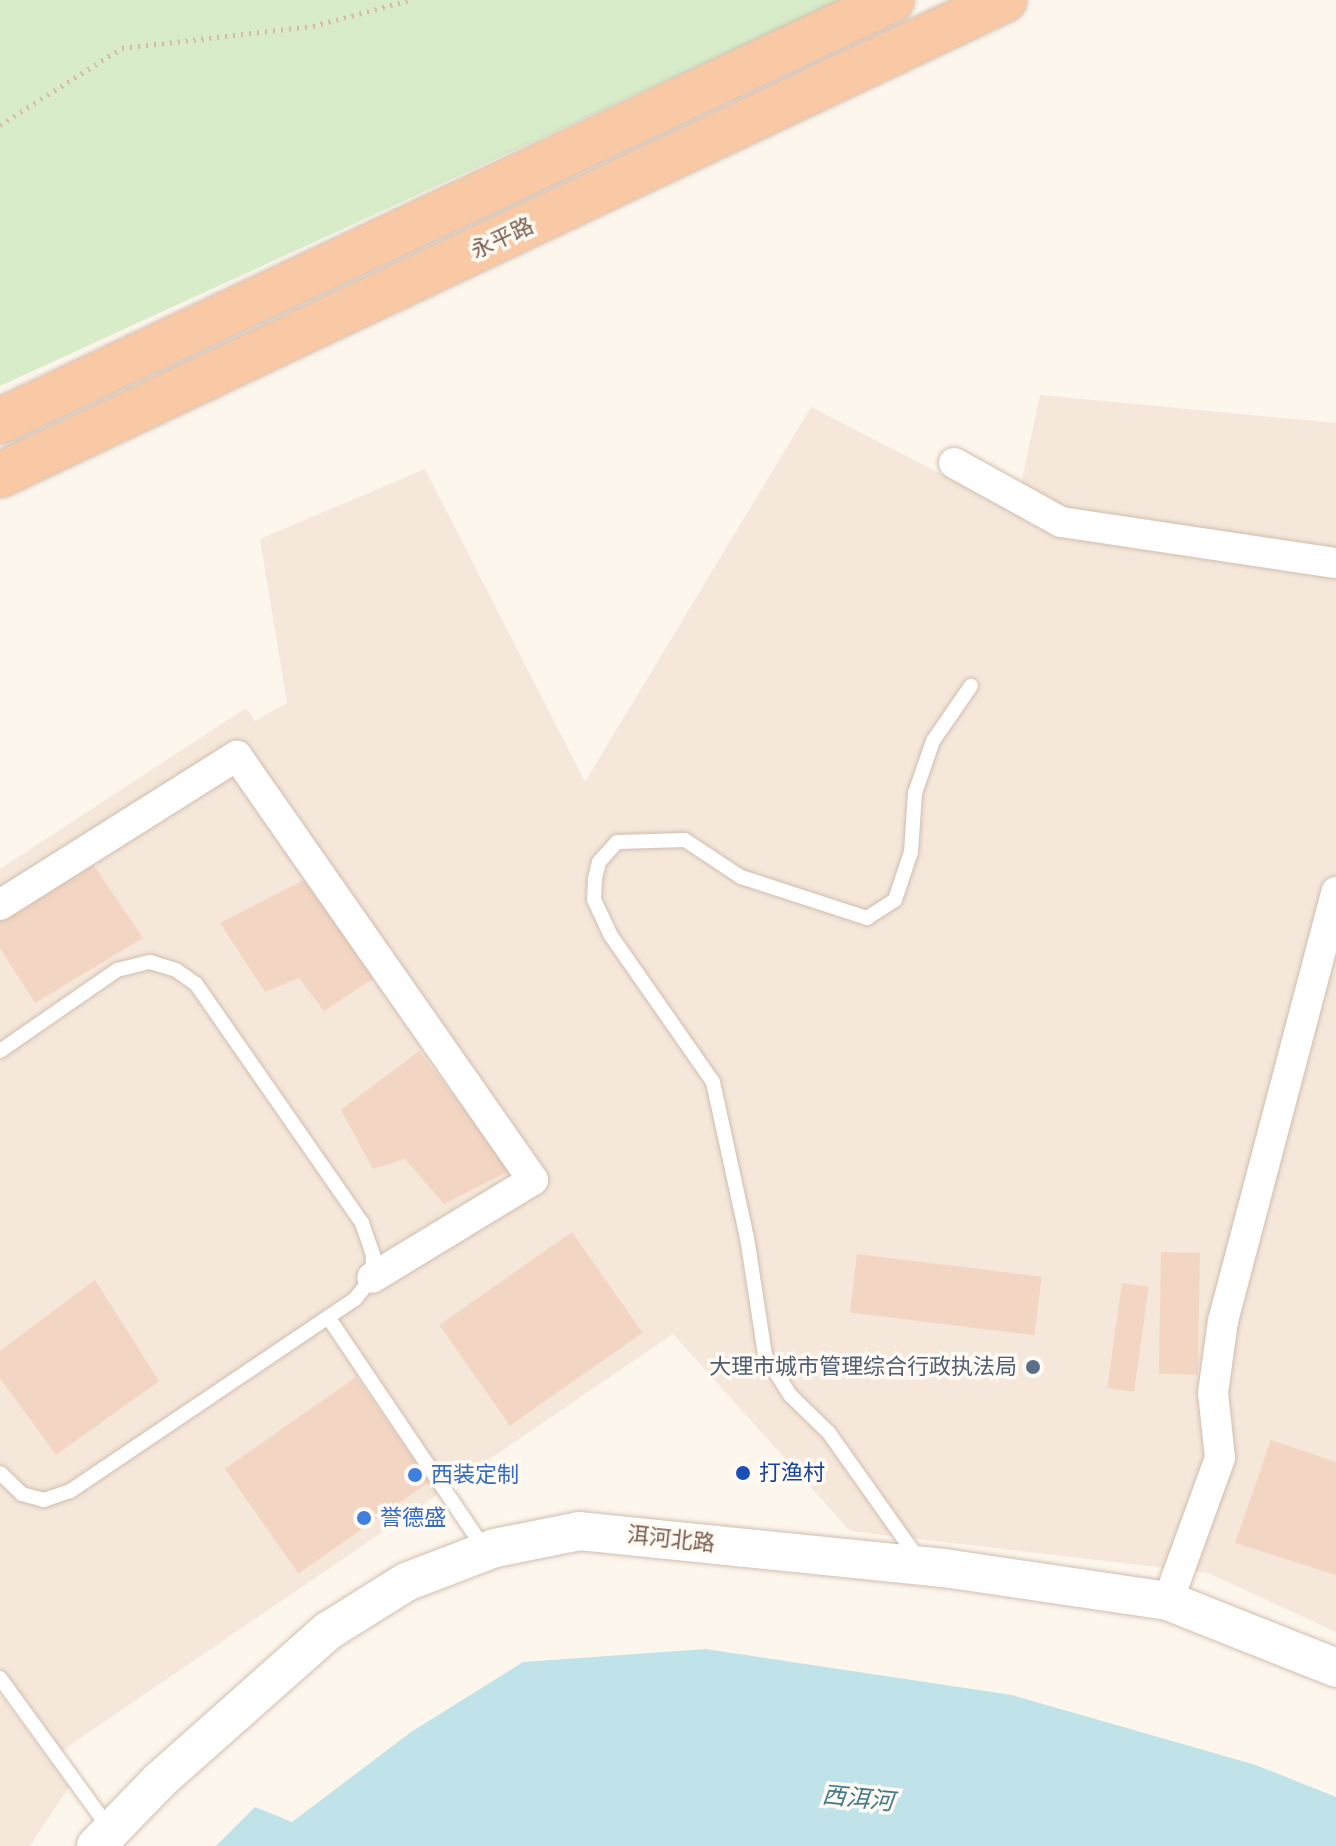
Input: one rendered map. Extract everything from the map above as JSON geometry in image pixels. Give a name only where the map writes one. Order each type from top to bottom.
[{"type":"highway","points":[[0,421],[892,0]]},
{"type":"highway","name":"永平路","points":[[0,475],[1004,0]]},
{"type":"street","points":[[954,463],[1061,522],[1336,563]]},
{"type":"street","points":[[0,905],[237,756],[533,1180],[372,1278]]},
{"type":"street","points":[[1168,1601],[1220,1458],[1213,1393],[1223,1321],[1336,892]]},
{"type":"street","name":"洱河北路","points":[[104,1838],[160,1780],[328,1631],[406,1582],[487,1552],[579,1531],[924,1566],[1168,1601],[1336,1668]]},
{"type":"lane","points":[[924,1566],[829,1433],[790,1395],[765,1355],[747,1238],[713,1082],[611,936],[594,900],[595,879],[599,862],[617,842],[685,840],[741,877],[867,918],[895,900],[911,852],[915,793],[933,741],[971,686]]},
{"type":"lane","points":[[0,1051],[117,970],[150,962],[176,970],[196,984],[362,1223],[373,1255],[372,1278],[355,1299],[70,1491],[44,1500],[22,1494],[0,1473]]},
{"type":"lane","points":[[328,1317],[487,1552]]},
{"type":"lane","points":[[0,1678],[104,1838]]},
{"type":"path","points":[[0,125],[122,48],[313,26],[410,0]]},
{"type":"shaded area","points":[[1040,395],[1336,423],[1336,1632],[1208,1573],[850,1531],[673,1334],[60,1752],[0,1668],[0,869],[246,708],[255,721],[287,703],[260,539],[425,469],[585,782],[811,407],[1015,512]]},
{"type":"shaded area","points":[[0,1694],[69,1787],[30,1846],[0,1846]]},
{"type":"green space","points":[[0,0],[843,0],[0,386]]},
{"type":"water","name":"西洱河","points":[[706,1649],[1012,1695],[1256,1765],[1336,1797],[1336,1846],[216,1846],[255,1807],[292,1822],[411,1732],[523,1662]]},
{"type":"building","points":[[88,857],[143,938],[35,1003],[0,948],[0,913]]},
{"type":"building","points":[[304,880],[377,976],[324,1011],[299,978],[265,992],[220,923]]},
{"type":"building","points":[[419,1051],[511,1170],[444,1204],[405,1159],[373,1169],[341,1110]]},
{"type":"building","points":[[572,1232],[643,1333],[510,1426],[439,1325]]},
{"type":"building","points":[[1161,1252],[1200,1253],[1198,1375],[1159,1374]]},
{"type":"building","points":[[857,1254],[1042,1277],[1034,1335],[850,1313]]},
{"type":"building","points":[[95,1280],[159,1381],[56,1455],[0,1378],[0,1351]]},
{"type":"building","points":[[1122,1283],[1149,1287],[1134,1392],[1107,1388]]},
{"type":"building","points":[[356,1377],[429,1482],[298,1574],[225,1469]]},
{"type":"building","points":[[1271,1440],[1336,1462],[1336,1575],[1235,1543]]},
{"type":"place","name":"大理市城市管理综合行政执法局","points":[[1033,1367]]},
{"type":"place","name":"打渔村","points":[[743,1473]]},
{"type":"place","name":"西装定制","points":[[415,1475]]},
{"type":"place","name":"誉德盛","points":[[364,1518]]}]
